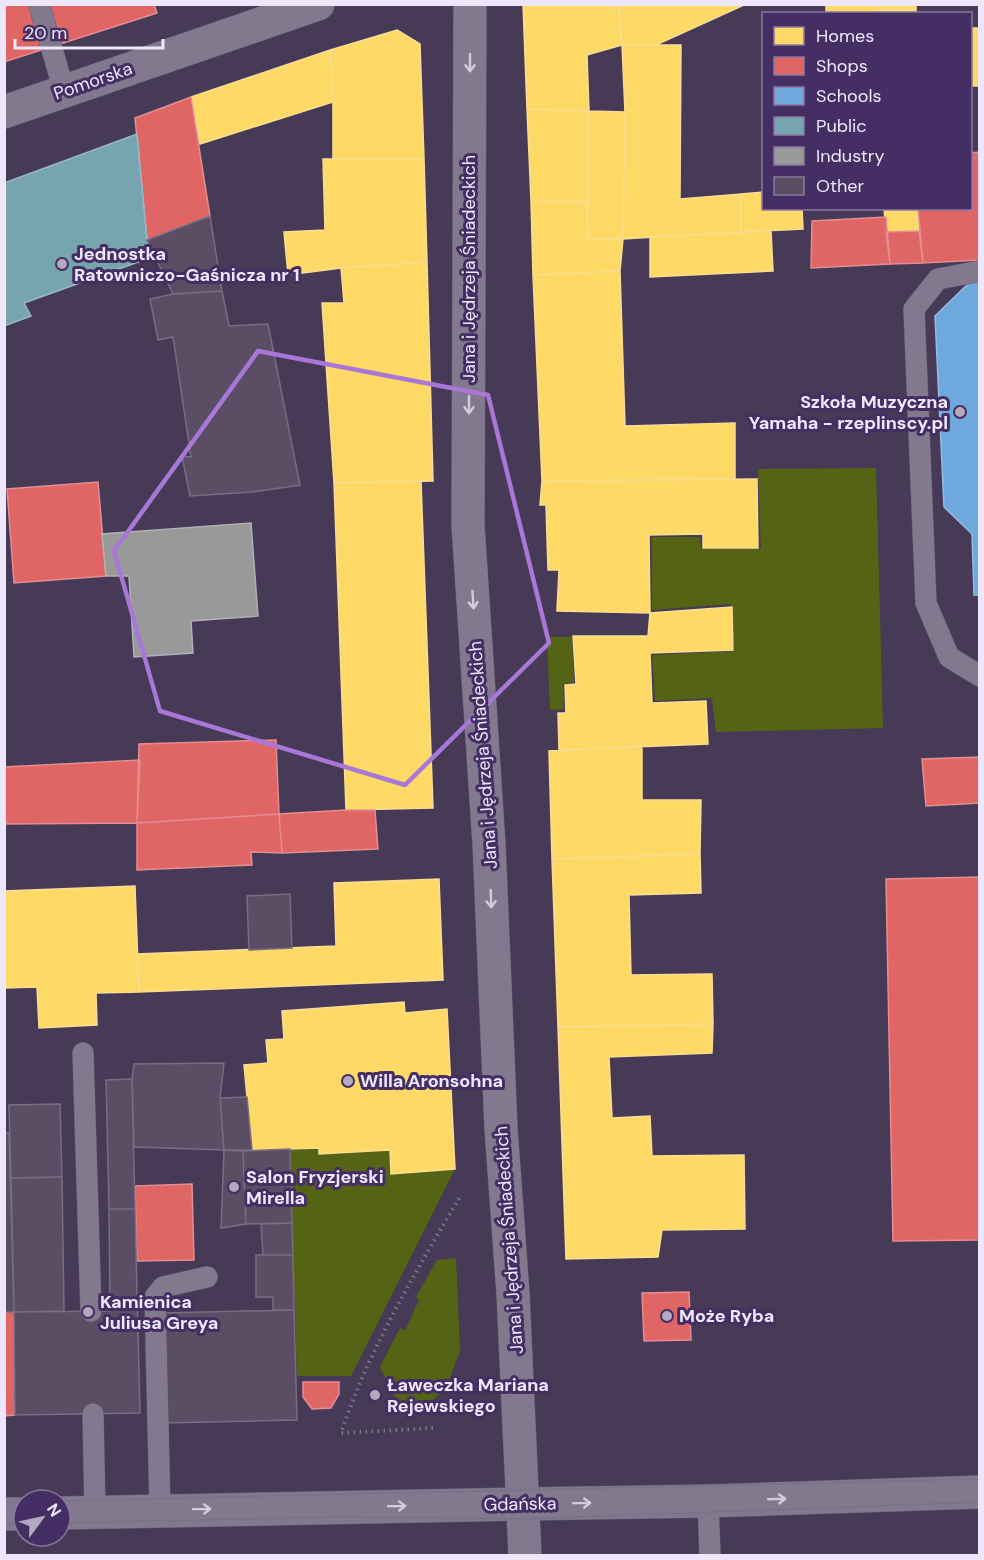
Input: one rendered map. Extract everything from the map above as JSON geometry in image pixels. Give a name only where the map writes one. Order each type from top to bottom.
[{"type":"street","name":"Jana i Jędrzeja Śniadeckich","points":[[470,4],[468,525],[489,844],[501,1128],[513,1294],[525,1556]]},
{"type":"street","name":"Pomorska","points":[[4,112],[301,7]]},
{"type":"street","name":"Gdańska","points":[[72,1513],[708,1501],[980,1492]]},
{"type":"lane","points":[[39,4],[64,91]]},
{"type":"lane","points":[[980,271],[938,279],[914,309],[927,603],[949,657],[980,676]]},
{"type":"lane","points":[[83,1053],[91,1311]]},
{"type":"lane","points":[[160,1510],[155,1297],[163,1287],[207,1277]]},
{"type":"lane","points":[[93,1414],[95,1512]]},
{"type":"lane","points":[[708,1501],[710,1556]]},
{"type":"path","points":[[433,1428],[341,1433],[368,1363],[430,1247],[463,1192]]},
{"type":"highlighted area","points":[[258,351],[488,395],[549,643],[405,785],[160,711],[114,551]]},
{"type":"green space","points":[[876,468],[883,728],[716,732],[712,698],[655,701],[652,655],[734,651],[731,604],[652,610],[652,537],[700,537],[701,549],[761,549],[758,469]]},
{"type":"green space","points":[[547,637],[572,637],[574,682],[563,684],[564,709],[550,710]]},
{"type":"green space","points":[[319,1148],[319,1154],[390,1150],[391,1174],[455,1169],[351,1376],[297,1376],[290,1149]]},
{"type":"green space","points":[[456,1258],[460,1351],[446,1389],[430,1402],[398,1403],[380,1367],[400,1328],[405,1331],[419,1300],[416,1297],[437,1260]]},
{"type":"building: Homes","points":[[523,4],[618,4],[622,45],[587,55],[589,111],[527,109]]},
{"type":"building: Homes","points":[[618,4],[746,4],[656,45],[622,45]]},
{"type":"building: Homes","points":[[826,4],[879,4],[878,12],[826,12]]},
{"type":"building: Homes","points":[[879,4],[916,4],[916,9],[878,10]]},
{"type":"building: Homes","points":[[916,9],[916,12],[878,12],[878,10]]},
{"type":"building: Homes","points":[[972,28],[979,28],[979,86],[972,86]]},
{"type":"building: Homes","points":[[397,30],[420,44],[424,159],[333,159],[330,50]]},
{"type":"building: Homes","points":[[622,45],[681,45],[680,199],[741,194],[741,232],[623,239],[625,112]]},
{"type":"building: Homes","points":[[330,50],[333,102],[200,144],[191,97]]},
{"type":"building: Homes","points":[[527,109],[589,111],[587,202],[531,201]]},
{"type":"building: Homes","points":[[589,111],[625,112],[623,239],[587,239]]},
{"type":"building: Homes","points":[[323,159],[424,159],[427,262],[341,268],[288,275],[284,232],[325,230]]},
{"type":"building: Homes","points":[[762,192],[762,210],[802,210],[803,229],[741,232],[741,194]]},
{"type":"building: Homes","points":[[531,201],[587,202],[587,239],[623,239],[620,271],[533,275]]},
{"type":"building: Homes","points":[[884,210],[918,210],[919,231],[886,232]]},
{"type":"building: Homes","points":[[771,231],[773,271],[650,277],[650,237]]},
{"type":"building: Homes","points":[[427,262],[433,481],[334,483],[322,303],[344,303],[341,268]]},
{"type":"building: Homes","points":[[620,271],[625,426],[735,423],[735,479],[542,481],[533,275]]},
{"type":"building: Homes","points":[[757,479],[758,548],[703,548],[703,534],[649,535],[650,613],[557,611],[559,570],[548,570],[546,505],[540,505],[542,481]]},
{"type":"building: Homes","points":[[421,481],[433,808],[346,810],[334,483]]},
{"type":"building: Homes","points":[[732,607],[733,650],[650,653],[652,703],[706,701],[708,744],[559,750],[558,713],[566,713],[565,685],[576,684],[573,636],[648,636],[650,613]]},
{"type":"building: Homes","points":[[642,746],[642,800],[701,800],[700,854],[552,859],[549,751]]},
{"type":"building: Homes","points":[[700,854],[701,893],[629,895],[631,975],[712,974],[713,1024],[558,1027],[552,859]]},
{"type":"building: Homes","points":[[439,879],[443,980],[139,992],[137,954],[336,946],[334,883]]},
{"type":"building: Homes","points":[[135,886],[139,992],[96,993],[97,1025],[39,1028],[37,987],[4,988],[4,891]]},
{"type":"building: Homes","name":"Willa Aronsohna","points":[[404,1002],[405,1013],[447,1009],[455,1169],[391,1174],[390,1150],[319,1154],[319,1148],[252,1150],[244,1065],[268,1063],[266,1040],[284,1039],[282,1011]]},
{"type":"building: Homes","points":[[713,1024],[712,1053],[609,1057],[612,1118],[650,1116],[652,1156],[744,1155],[745,1229],[662,1230],[658,1257],[566,1259],[558,1027]]},
{"type":"building: Shops","points":[[4,4],[154,4],[157,13],[4,62]]},
{"type":"building: Shops","points":[[191,97],[210,216],[147,240],[135,118]]},
{"type":"building: Shops","points":[[980,152],[980,260],[923,263],[918,210],[972,210],[972,153]]},
{"type":"building: Shops","points":[[886,217],[890,264],[811,268],[812,221]]},
{"type":"building: Shops","points":[[919,231],[923,263],[890,264],[886,232]]},
{"type":"building: Shops","points":[[98,482],[106,576],[14,583],[7,489]]},
{"type":"building: Shops","points":[[276,740],[279,814],[137,823],[139,744]]},
{"type":"building: Shops","points":[[980,757],[980,803],[926,806],[922,759]]},
{"type":"building: Shops","points":[[140,760],[137,823],[4,824],[4,767]]},
{"type":"building: Shops","points":[[375,810],[378,849],[282,853],[279,814]]},
{"type":"building: Shops","points":[[279,814],[282,853],[251,852],[252,865],[137,870],[137,823]]},
{"type":"building: Shops","points":[[980,877],[980,1240],[893,1241],[886,879]]},
{"type":"building: Shops","points":[[192,1184],[194,1260],[137,1261],[135,1186]]},
{"type":"building: Shops","name":"Może Ryba","points":[[689,1292],[691,1340],[644,1341],[642,1293]]},
{"type":"building: Shops","points":[[4,1312],[14,1312],[15,1415],[4,1416]]},
{"type":"building: Shops","points":[[303,1382],[339,1382],[339,1394],[331,1408],[312,1409],[303,1397]]},
{"type":"building: Schools","name":"Szkoła Muzyczna Yamaha - rzeplinscy.pl","points":[[980,281],[980,595],[974,595],[972,534],[944,507],[935,316],[970,282]]},
{"type":"building: Public","points":[[137,134],[147,240],[155,256],[24,303],[31,316],[4,326],[4,183]]},
{"type":"building: Industry","points":[[251,523],[258,616],[191,621],[193,653],[134,657],[129,576],[106,576],[102,534]]},
{"type":"building: Other","points":[[210,216],[222,291],[173,294],[147,240]]},
{"type":"building: Other","points":[[222,291],[229,326],[268,324],[300,485],[253,492],[190,496],[182,456],[191,457],[173,337],[158,340],[150,299],[173,294]]},
{"type":"building: Other","points":[[290,894],[292,948],[249,950],[247,896]]},
{"type":"building: Other","points":[[224,1063],[220,1098],[224,1150],[134,1147],[132,1079],[134,1064]]},
{"type":"building: Other","points":[[132,1079],[135,1209],[109,1209],[106,1080]]},
{"type":"building: Other","points":[[247,1097],[252,1150],[224,1150],[220,1098]]},
{"type":"building: Other","points":[[60,1104],[62,1177],[11,1178],[9,1105]]},
{"type":"building: Other","points":[[4,1133],[9,1133],[14,1312],[4,1312]]},
{"type":"building: Other","points":[[290,1149],[292,1223],[246,1224],[243,1151]]},
{"type":"building: Other","name":"Salon Fryzjerski Mirella","points":[[224,1150],[243,1151],[246,1224],[221,1228]]},
{"type":"building: Other","points":[[62,1177],[64,1311],[14,1312],[11,1178]]},
{"type":"building: Other","name":"Kamienica Juliusa Greya","points":[[109,1209],[135,1209],[140,1413],[15,1415],[14,1312],[110,1311]]},
{"type":"building: Other","points":[[292,1223],[293,1255],[263,1255],[261,1224]]},
{"type":"building: Other","points":[[256,1255],[293,1255],[294,1310],[273,1310],[273,1297],[256,1297]]},
{"type":"building: Other","points":[[294,1310],[297,1420],[165,1423],[163,1313]]},
{"type":"tram line","points":[[72,1501],[980,1479]]},
{"type":"tram line","points":[[4,1502],[12,1502]]},
{"type":"tram line","points":[[72,1523],[336,1517],[524,1519],[980,1502]]},
{"type":"tram line","points":[[4,1524],[12,1524]]},
{"type":"place","name":"Jednostka Ratowniczo-Gaśnicza nr 1","points":[[62,264]]},
{"type":"place","name":"Szkoła Muzyczna Yamaha - rzeplinscy.pl","points":[[960,412]]},
{"type":"place","name":"Willa Aronsohna","points":[[348,1081]]},
{"type":"place","name":"Salon Fryzjerski Mirella","points":[[234,1187]]},
{"type":"place","name":"Kamienica Juliusa Greya","points":[[88,1312]]},
{"type":"place","name":"Może Ryba","points":[[667,1316]]},
{"type":"place","name":"Ławeczka Mariana Rejewskiego","points":[[375,1395]]}]
